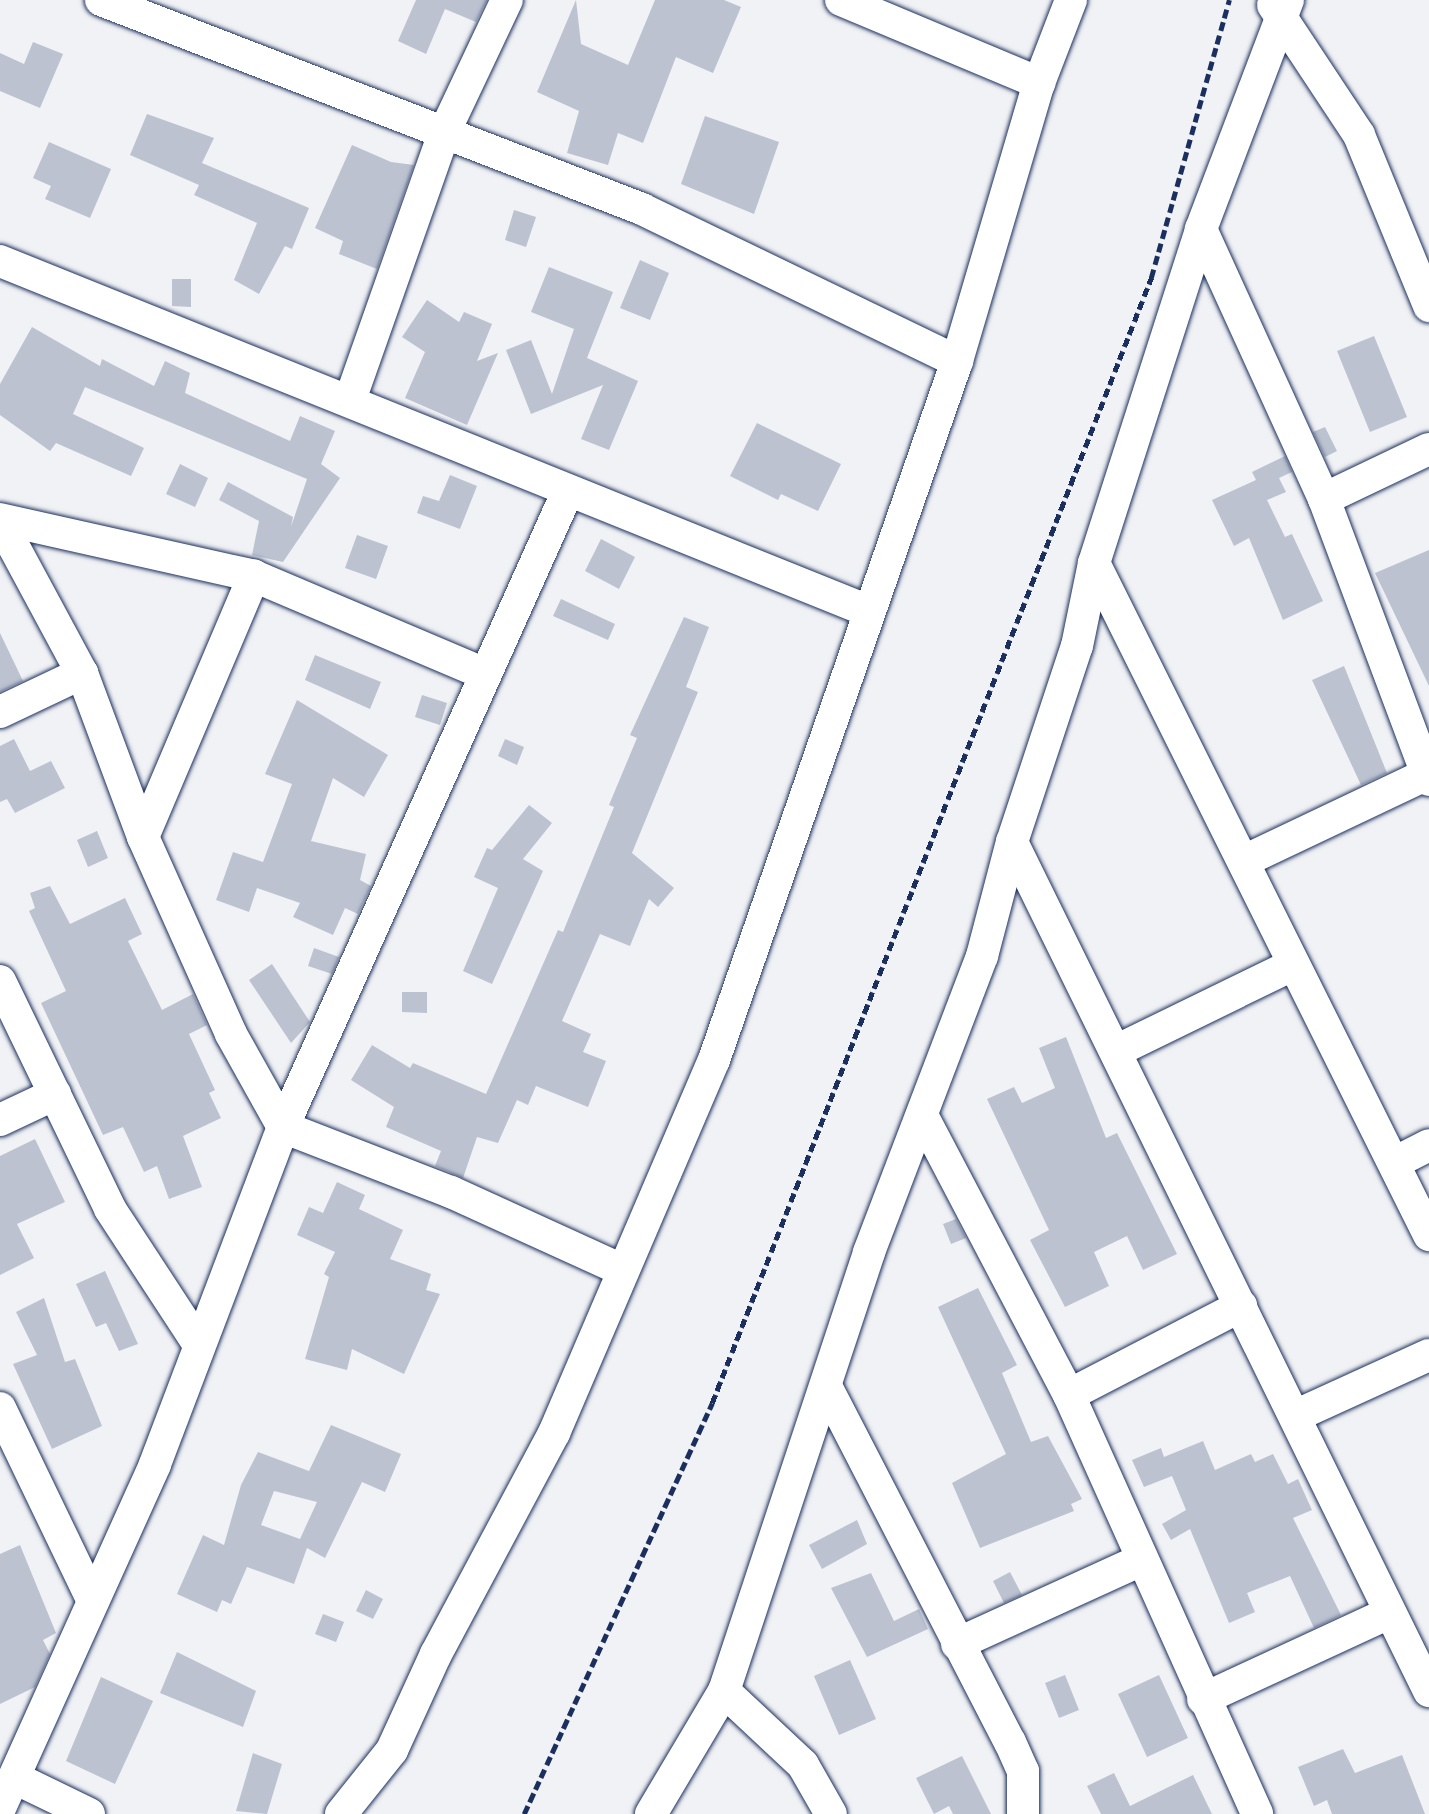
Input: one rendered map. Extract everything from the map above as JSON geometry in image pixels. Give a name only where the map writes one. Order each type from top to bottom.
[{"type":"street","points":[[101,0],[642,209],[957,361]]},
{"type":"street","points":[[350,400],[444,133],[507,0]]},
{"type":"street","points":[[841,0],[1039,83]]},
{"type":"street","points":[[341,1814],[392,1750],[436,1654],[554,1433],[620,1269],[714,1060],[791,851],[866,610],[957,361],[1039,83],[1071,0]]},
{"type":"street","points":[[651,1814],[724,1691],[827,1388],[869,1252],[982,956],[1012,842],[1077,646],[1094,563],[1201,229],[1280,5]]},
{"type":"street","points":[[1280,5],[1359,135],[1429,306]]},
{"type":"street","points":[[1201,229],[1324,499],[1428,776],[1246,860]]},
{"type":"street","points":[[0,261],[350,400],[567,493],[866,610]]},
{"type":"street","points":[[1324,499],[1429,449]]},
{"type":"street","points":[[0,1808],[17,1779],[93,1601],[155,1464],[284,1127],[567,493]]},
{"type":"street","points":[[0,520],[82,673],[143,837],[231,1034],[284,1127],[451,1192],[620,1269]]},
{"type":"street","points":[[0,520],[254,576],[485,674]]},
{"type":"street","points":[[1094,563],[1246,860],[1292,964],[1429,1234]]},
{"type":"street","points":[[143,837],[254,576]]},
{"type":"street","points":[[0,712],[82,673]]},
{"type":"street","points":[[1012,842],[1429,1691]]},
{"type":"street","points":[[1116,1051],[1292,964]]},
{"type":"street","points":[[0,981],[133,1248],[199,1345]]},
{"type":"street","points":[[0,1120],[55,1094]]},
{"type":"street","points":[[922,1115],[1069,1395],[1139,1561],[1257,1814]]},
{"type":"street","points":[[1394,1162],[1429,1145]]},
{"type":"street","points":[[1069,1395],[1241,1306]]},
{"type":"street","points":[[1295,1416],[1429,1355]]},
{"type":"street","points":[[827,1388],[1023,1771],[1023,1814]]},
{"type":"street","points":[[0,1408],[93,1601]]},
{"type":"street","points":[[957,1644],[1139,1561]]},
{"type":"street","points":[[1203,1699],[1389,1613]]},
{"type":"street","points":[[724,1691],[803,1765],[831,1814]]},
{"type":"street","points":[[17,1779],[89,1814]]},
{"type":"building","points":[[416,0],[487,0],[476,22],[445,9],[426,54],[398,41]]},
{"type":"building","points":[[576,0],[581,44],[628,65],[655,0],[724,0],[741,7],[713,73],[676,57],[643,143],[618,133],[608,165],[567,153],[579,111],[537,92]]},
{"type":"building","points":[[33,42],[63,54],[40,108],[0,91],[0,53],[24,64]]},
{"type":"building","points":[[147,114],[214,138],[202,163],[309,208],[292,249],[285,246],[259,294],[234,280],[257,223],[194,195],[199,185],[130,155]]},
{"type":"building","points":[[705,116],[779,142],[754,214],[681,184]]},
{"type":"building","points":[[49,142],[111,169],[90,218],[45,199],[51,186],[33,178]]},
{"type":"building","points":[[352,145],[391,162],[414,165],[377,269],[339,254],[343,241],[315,228]]},
{"type":"building","points":[[514,210],[536,217],[526,247],[505,240]]},
{"type":"building","points":[[640,260],[669,273],[650,320],[620,308]]},
{"type":"building","points":[[549,267],[613,292],[587,358],[638,381],[609,450],[581,439],[603,385],[531,414],[506,350],[531,340],[552,394],[574,329],[531,312]]},
{"type":"building","points":[[172,279],[191,279],[191,307],[172,306]]},
{"type":"building","points":[[427,300],[459,322],[464,312],[492,324],[477,361],[498,353],[467,425],[405,398],[425,352],[402,337]]},
{"type":"building","points":[[32,327],[100,366],[102,359],[154,386],[165,361],[190,373],[185,393],[290,441],[300,416],[335,431],[321,464],[340,478],[283,562],[252,555],[259,521],[219,500],[228,482],[293,517],[291,527],[307,479],[85,387],[73,414],[144,448],[131,476],[56,443],[50,451],[0,415],[0,384]]},
{"type":"building","points":[[1374,336],[1407,417],[1370,432],[1337,351]]},
{"type":"building","points":[[757,423],[841,464],[818,511],[781,494],[778,500],[730,476]]},
{"type":"building","points":[[1325,427],[1337,451],[1325,457],[1313,432]]},
{"type":"building","points":[[1285,456],[1292,472],[1279,478],[1286,492],[1267,500],[1285,537],[1292,534],[1323,601],[1283,620],[1249,538],[1234,546],[1212,500],[1256,480],[1252,472]]},
{"type":"building","points":[[180,464],[208,478],[195,507],[166,494]]},
{"type":"building","points":[[450,475],[477,486],[460,529],[417,513],[423,496],[439,501]]},
{"type":"building","points":[[357,535],[388,546],[376,579],[345,568]]},
{"type":"building","points":[[601,539],[635,557],[619,589],[585,571]]},
{"type":"building","points":[[1429,550],[1429,686],[1375,573]]},
{"type":"building","points":[[561,599],[615,624],[608,640],[553,616]]},
{"type":"building","points":[[684,617],[709,627],[686,687],[698,692],[632,853],[674,888],[658,907],[649,899],[630,946],[600,934],[562,1021],[591,1034],[583,1052],[606,1061],[588,1107],[536,1086],[528,1105],[517,1100],[498,1143],[477,1137],[463,1178],[435,1166],[441,1151],[386,1127],[394,1107],[351,1080],[372,1045],[410,1068],[413,1063],[486,1094],[558,930],[563,932],[614,807],[609,805],[637,738],[630,735]]},
{"type":"building","points":[[0,633],[23,681],[0,692]]},
{"type":"building","points":[[315,655],[381,682],[370,709],[305,680]]},
{"type":"building","points":[[1344,666],[1387,773],[1361,785],[1312,680]]},
{"type":"building","points":[[422,695],[447,703],[440,725],[415,717]]},
{"type":"building","points":[[297,700],[388,755],[364,797],[333,778],[311,841],[366,854],[360,880],[371,886],[358,914],[345,908],[333,935],[293,917],[300,903],[257,888],[249,912],[216,900],[233,852],[263,862],[292,784],[265,774]]},
{"type":"building","points":[[14,739],[30,771],[51,761],[65,788],[15,813],[7,799],[0,802],[0,746]]},
{"type":"building","points":[[505,739],[524,747],[517,765],[498,756]]},
{"type":"building","points":[[529,805],[552,823],[523,859],[543,871],[492,984],[463,971],[498,888],[474,877],[487,848],[492,850]]},
{"type":"building","points":[[97,831],[108,858],[88,867],[77,840]]},
{"type":"building","points":[[50,886],[70,924],[125,898],[142,934],[128,941],[162,1010],[193,994],[207,1025],[189,1034],[215,1090],[209,1093],[221,1118],[183,1136],[202,1187],[169,1199],[157,1166],[144,1172],[123,1127],[103,1135],[41,1003],[66,991],[29,911],[35,908],[30,893]]},
{"type":"building","points":[[314,948],[339,957],[332,974],[308,966]]},
{"type":"building","points":[[272,964],[310,1022],[291,1043],[249,980]]},
{"type":"building","points":[[402,992],[427,992],[427,1013],[402,1012]]},
{"type":"building","points":[[1066,1037],[1106,1138],[1117,1133],[1177,1254],[1143,1270],[1127,1236],[1094,1252],[1109,1286],[1065,1307],[1030,1240],[1049,1230],[987,1099],[1014,1087],[1022,1103],[1055,1088],[1039,1048]]},
{"type":"building","points":[[35,1139],[65,1202],[17,1224],[34,1258],[0,1275],[0,1156]]},
{"type":"building","points":[[337,1182],[365,1195],[359,1209],[403,1230],[390,1259],[431,1274],[426,1290],[440,1294],[404,1374],[352,1349],[347,1370],[305,1359],[329,1277],[324,1274],[335,1252],[297,1235],[309,1207],[323,1213]]},
{"type":"building","points":[[956,1219],[966,1238],[951,1244],[943,1224]]},
{"type":"building","points":[[105,1271],[138,1344],[119,1351],[106,1323],[96,1327],[76,1284]]},
{"type":"building","points":[[978,1288],[1017,1365],[1002,1373],[1031,1442],[1048,1436],[1082,1499],[1071,1504],[1074,1511],[980,1548],[952,1483],[1006,1454],[938,1307]]},
{"type":"building","points":[[44,1298],[65,1362],[75,1359],[102,1426],[52,1449],[13,1364],[37,1355],[16,1312]]},
{"type":"building","points":[[331,1425],[401,1454],[385,1492],[362,1482],[325,1558],[307,1548],[294,1584],[247,1567],[231,1604],[222,1600],[217,1612],[177,1594],[203,1535],[224,1545],[241,1485],[258,1452],[309,1471]],"holes":[[[274,1491],[317,1502],[300,1539],[261,1525]]]},
{"type":"building","points":[[1203,1441],[1215,1470],[1251,1454],[1255,1462],[1273,1454],[1288,1484],[1298,1479],[1312,1510],[1293,1518],[1341,1615],[1314,1628],[1290,1576],[1247,1593],[1255,1612],[1229,1623],[1190,1529],[1171,1540],[1162,1524],[1186,1510],[1172,1476],[1144,1487],[1132,1460],[1161,1448],[1164,1457]]},
{"type":"building","points":[[857,1520],[867,1544],[822,1569],[809,1545]]},
{"type":"building","points":[[20,1545],[56,1633],[43,1640],[50,1654],[35,1687],[0,1704],[0,1554]]},
{"type":"building","points":[[1010,1572],[1022,1595],[1004,1603],[993,1581]]},
{"type":"building","points":[[871,1573],[894,1621],[919,1609],[928,1629],[867,1657],[831,1588]]},
{"type":"building","points":[[366,1590],[383,1599],[373,1619],[356,1611]]},
{"type":"building","points":[[323,1614],[344,1622],[336,1642],[315,1634]]},
{"type":"building","points":[[177,1652],[256,1691],[243,1727],[160,1693]]},
{"type":"building","points":[[850,1660],[876,1719],[839,1735],[814,1676]]},
{"type":"building","points":[[1065,1675],[1079,1710],[1059,1718],[1045,1683]]},
{"type":"building","points":[[1159,1675],[1188,1738],[1147,1757],[1118,1694]]},
{"type":"building","points":[[101,1677],[153,1701],[115,1784],[66,1761]]},
{"type":"building","points":[[1343,1749],[1355,1773],[1402,1755],[1425,1814],[1332,1814],[1327,1800],[1314,1806],[1298,1767]]},
{"type":"building","points":[[253,1753],[282,1764],[267,1814],[236,1811]]},
{"type":"building","points":[[962,1756],[991,1814],[953,1814],[949,1806],[934,1814],[916,1778]]},
{"type":"building","points":[[1114,1773],[1130,1806],[1193,1775],[1212,1814],[1101,1814],[1087,1786]]},
{"type":"railway","points":[[524,1814],[712,1403],[1151,278],[1229,0]]}]
